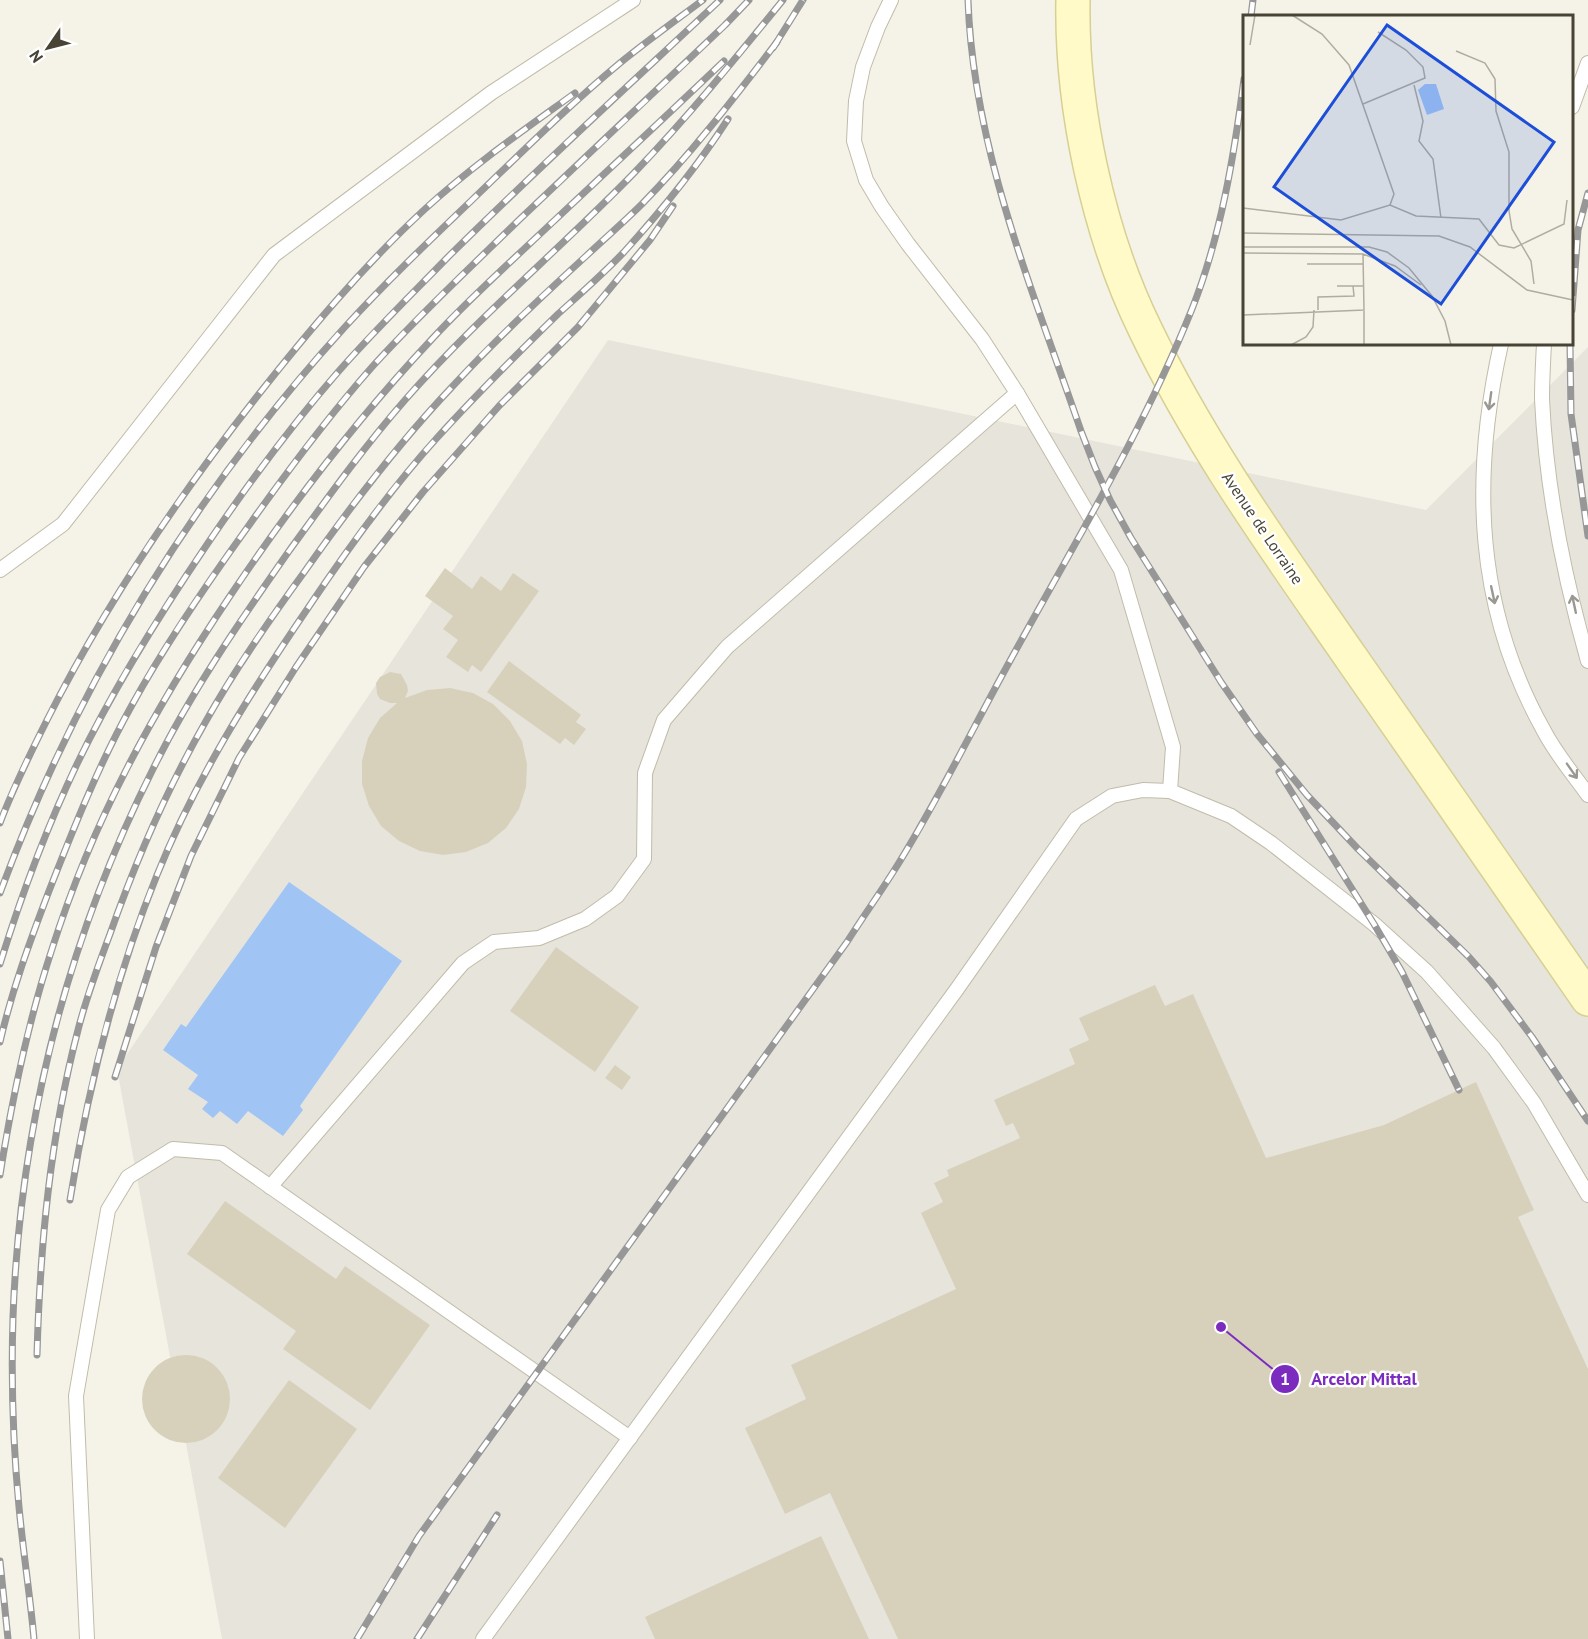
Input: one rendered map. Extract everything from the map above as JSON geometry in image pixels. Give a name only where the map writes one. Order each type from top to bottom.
[{"type":"main road","name":"Avenue de Lorraine","points":[[1073,0],[1076,72],[1083,128],[1096,186],[1118,263],[1143,326],[1161,361],[1187,409],[1258,523],[1588,999]]},
{"type":"lane","points":[[0,570],[63,524],[274,255],[491,93],[633,0]]},
{"type":"lane","points":[[891,0],[863,67],[856,101],[854,141],[866,180],[908,244],[982,339],[1017,393],[1121,570],[1173,747],[1170,791]]},
{"type":"lane","points":[[1573,104],[1588,63]]},
{"type":"lane","points":[[1501,345],[1493,378],[1482,471],[1484,540],[1493,598],[1525,693],[1545,733],[1588,795]]},
{"type":"lane","points":[[1544,345],[1542,398],[1549,473],[1564,556],[1588,661]]},
{"type":"lane","points":[[270,1187],[463,963],[494,942],[539,938],[585,919],[617,896],[644,859],[645,773],[664,720],[727,648],[1017,393]]},
{"type":"lane","points":[[483,1639],[957,989],[1076,819],[1112,796],[1143,790],[1170,791],[1231,816],[1272,843],[1374,924],[1427,972],[1494,1048],[1534,1103],[1588,1195]]},
{"type":"lane","points":[[87,1639],[76,1396],[108,1210],[128,1177],[173,1149],[222,1153],[630,1438]]},
{"type":"shaded area","points":[[608,340],[1426,510],[1588,347],[1588,1639],[222,1639],[117,1069]]},
{"type":"water","points":[[289,882],[402,961],[300,1106],[303,1110],[283,1136],[248,1111],[237,1124],[220,1111],[213,1118],[202,1109],[208,1102],[188,1089],[198,1075],[163,1050],[181,1024],[186,1027]]},
{"type":"building","points":[[445,568],[472,589],[481,576],[501,591],[513,573],[539,591],[481,672],[472,665],[468,672],[446,657],[458,640],[443,629],[453,616],[425,596]]},
{"type":"building","points":[[509,661],[581,715],[576,722],[586,729],[574,745],[565,738],[560,744],[487,692]]},
{"type":"building","points":[[390,672],[401,674],[408,691],[405,698],[427,690],[450,688],[473,693],[493,704],[510,721],[522,741],[527,764],[526,787],[519,809],[506,828],[488,843],[466,852],[443,855],[420,851],[399,841],[381,826],[369,806],[362,784],[362,761],[368,738],[380,718],[397,703],[380,699],[377,694],[376,683],[380,677]]},
{"type":"building","points":[[556,947],[639,1007],[595,1072],[510,1011]]},
{"type":"building","points":[[1155,985],[1165,1006],[1193,994],[1266,1158],[1384,1125],[1476,1082],[1534,1210],[1518,1217],[1588,1369],[1588,1639],[898,1639],[830,1493],[785,1514],[745,1428],[806,1399],[791,1365],[956,1289],[921,1213],[943,1202],[934,1183],[949,1176],[947,1170],[1020,1138],[1013,1123],[1006,1126],[994,1100],[1075,1064],[1069,1049],[1089,1040],[1079,1018]]},
{"type":"building","points":[[615,1065],[631,1077],[622,1090],[605,1078]]},
{"type":"building","points":[[225,1201],[336,1279],[345,1266],[430,1325],[370,1410],[283,1349],[296,1331],[187,1254]]},
{"type":"building","points":[[186,1355],[211,1362],[223,1374],[230,1399],[223,1424],[211,1436],[186,1443],[161,1436],[149,1424],[142,1399],[149,1374],[161,1362]]},
{"type":"building","points":[[289,1380],[357,1429],[285,1528],[218,1478]]},
{"type":"building","points":[[821,1536],[869,1639],[655,1639],[645,1617]]},
{"type":"railway","points":[[0,893],[31,815],[65,740],[103,666],[145,594],[190,524],[238,456],[289,391],[375,295],[526,148],[630,55],[703,0]]},
{"type":"railway","points":[[0,964],[25,888],[45,838],[77,764],[106,707],[172,597],[270,456],[351,357],[448,257],[549,159],[720,0]]},
{"type":"railway","points":[[0,1042],[28,947],[42,910],[98,773],[120,727],[173,637],[262,507],[339,406],[408,329],[749,0]]},
{"type":"railway","points":[[34,1639],[19,1507],[14,1436],[12,1340],[17,1245],[26,1174],[53,1035],[96,900],[123,834],[168,740],[217,657],[289,551],[374,437],[460,341],[606,202],[654,152],[783,0]]},
{"type":"railway","points":[[773,48],[803,0]]},
{"type":"railway","points":[[968,0],[972,56],[981,111],[1008,219],[1081,431],[1110,500],[1131,538],[1221,682],[1257,734],[1307,795],[1358,849],[1469,957],[1491,982],[1532,1037],[1588,1121]]},
{"type":"railway","points":[[1251,15],[1253,0]]},
{"type":"railway","points":[[37,1355],[48,1192],[60,1111],[81,1018],[120,906],[142,852],[165,799],[206,721],[241,663],[279,607],[393,454],[500,337],[660,185],[712,125],[777,42]]},
{"type":"railway","points":[[0,1175],[15,1089],[28,1033],[43,977],[68,901],[86,855],[128,766],[202,638],[301,496],[351,431],[404,369],[471,299],[724,61]]},
{"type":"railway","points":[[357,1639],[419,1536],[847,942],[894,871],[929,811],[1107,487],[1173,354],[1202,281],[1219,224],[1231,166],[1243,86]]},
{"type":"railway","points":[[0,823],[16,784],[69,677],[117,595],[197,476],[255,399],[336,301],[425,209],[498,149],[575,93]]},
{"type":"railway","points":[[70,1200],[85,1116],[104,1035],[142,915],[172,839],[189,804],[246,702],[340,562],[402,479],[436,439],[496,376],[624,252],[679,188],[728,119]]},
{"type":"railway","points":[[1573,297],[1578,230],[1588,193]]},
{"type":"railway","points":[[115,1077],[156,947],[191,856],[239,758],[296,667],[364,567],[423,492],[499,406],[578,327],[650,240],[673,206]]},
{"type":"railway","points":[[1570,345],[1571,414],[1588,536]]},
{"type":"railway","points":[[1279,772],[1402,972],[1459,1090]]},
{"type":"railway","points":[[417,1639],[497,1515]]},
{"type":"railway","points":[[0,1561],[8,1639]]},
{"type":"place","name":"Arcelor Mittal","points":[[1221,1327]]}]
